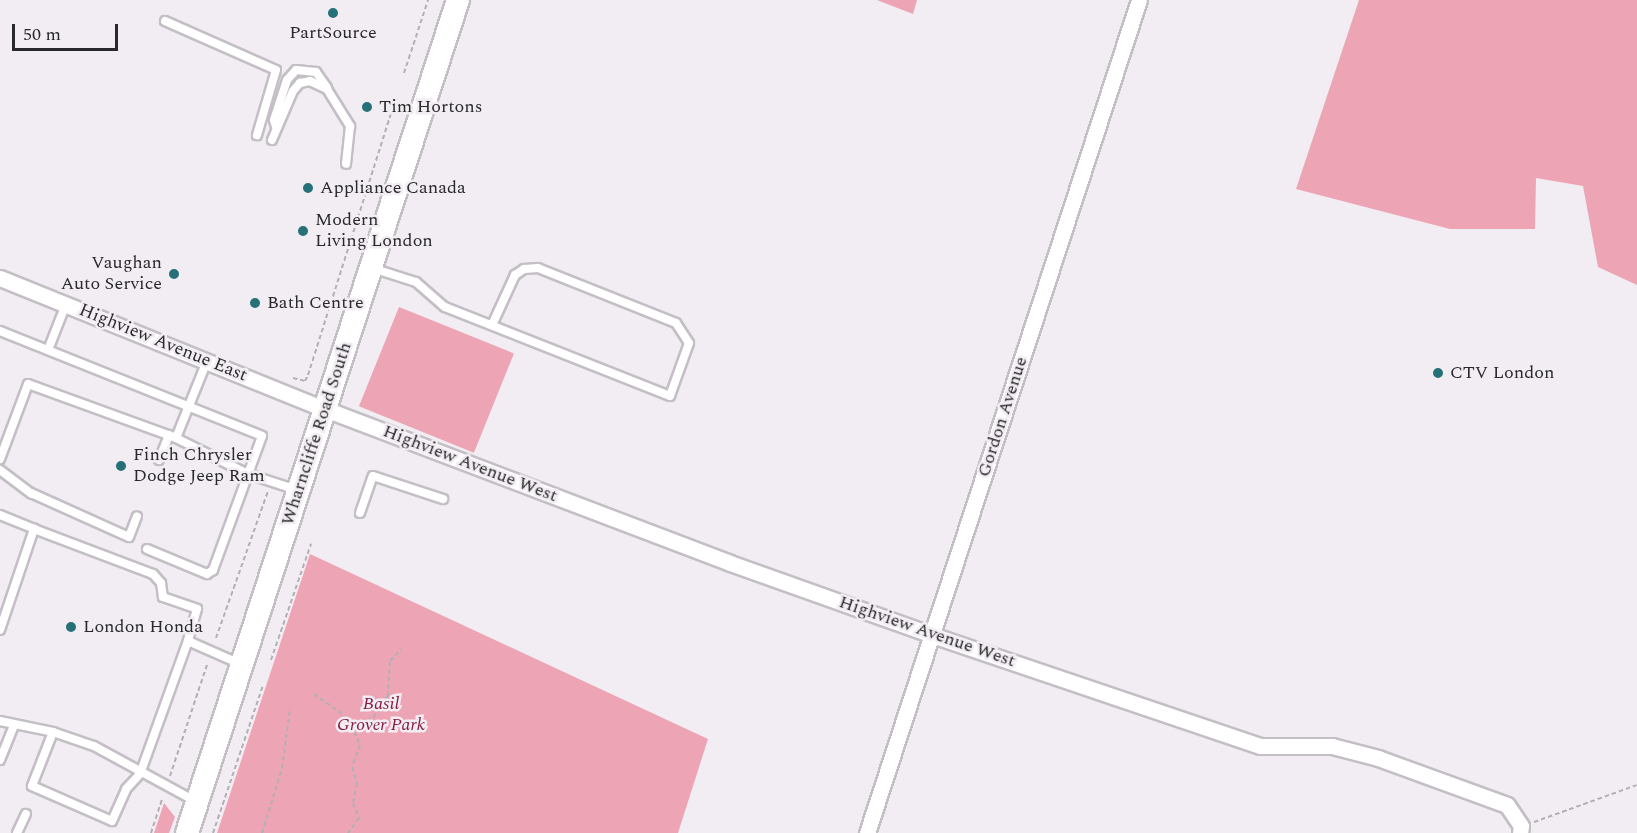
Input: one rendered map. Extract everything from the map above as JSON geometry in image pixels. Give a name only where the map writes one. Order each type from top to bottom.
[{"type":"main road","name":"Wharncliffe Road South","points":[[187,833],[458,0]]},
{"type":"street","name":"Gordon Avenue","points":[[867,833],[1139,0]]},
{"type":"street","name":"Highview Avenue East","points":[[0,278],[325,409]]},
{"type":"street","name":"Highview Avenue West","points":[[325,409],[719,559],[1260,746],[1332,746],[1378,758],[1507,805],[1521,826],[1526,828]]},
{"type":"lane","points":[[165,21],[276,70],[256,135]]},
{"type":"lane","points":[[276,127],[274,120],[287,80],[296,70],[316,72],[350,126],[346,164]]},
{"type":"lane","points":[[272,140],[276,127],[300,83],[310,81],[327,89]]},
{"type":"lane","points":[[371,268],[416,282],[434,301],[492,325],[670,396],[689,343],[676,323],[538,268],[524,269],[515,275],[492,325]]},
{"type":"lane","points":[[48,350],[66,304]]},
{"type":"lane","points":[[0,331],[262,436],[213,570],[207,574],[147,549]]},
{"type":"lane","points":[[159,460],[188,406],[207,361]]},
{"type":"lane","points":[[0,459],[28,384],[172,437],[248,474],[298,490]]},
{"type":"lane","points":[[0,470],[31,493],[129,537],[137,516]]},
{"type":"lane","points":[[360,513],[373,476],[443,499]]},
{"type":"lane","points":[[0,515],[153,574],[161,583],[163,597],[197,609],[188,641],[140,774],[126,789],[112,821],[32,786],[53,732]]},
{"type":"lane","points":[[0,630],[34,529]]},
{"type":"lane","points":[[188,641],[242,664]]},
{"type":"lane","points":[[0,721],[53,732],[107,752],[140,774],[197,802]]},
{"type":"lane","points":[[0,760],[14,725]]},
{"type":"lane","points":[[17,833],[26,814]]},
{"type":"path","points":[[404,73],[428,0]]},
{"type":"path","points":[[293,378],[305,381],[308,375],[396,97]]},
{"type":"path","points":[[216,638],[271,482]]},
{"type":"path","points":[[271,660],[311,544]]},
{"type":"path","points":[[352,726],[373,718],[388,696],[390,661],[401,649]]},
{"type":"path","points":[[169,779],[208,662]]},
{"type":"path","points":[[213,833],[263,685]]},
{"type":"path","points":[[314,694],[348,718],[360,745],[352,767],[357,783],[353,803],[359,818],[348,833]]},
{"type":"path","points":[[262,833],[282,768],[290,709]]},
{"type":"path","points":[[1526,828],[1637,785]]},
{"type":"path","points":[[151,833],[162,800]]},
{"type":"green space","points":[[877,0],[917,0],[913,14]]},
{"type":"green space","points":[[1359,0],[1637,0],[1637,285],[1598,267],[1583,186],[1536,178],[1535,229],[1450,229],[1296,189]]},
{"type":"green space","points":[[399,307],[514,353],[474,453],[359,406]]},
{"type":"green space","name":"Basil Grover Park","points":[[310,554],[708,739],[678,833],[217,833]]},
{"type":"green space","points":[[164,803],[175,817],[169,833],[154,833]]},
{"type":"place","name":"PartSource","points":[[333,13]]},
{"type":"place","name":"Tim Hortons","points":[[367,107]]},
{"type":"place","name":"Appliance Canada","points":[[308,188]]},
{"type":"place","name":"Modern Living London","points":[[303,231]]},
{"type":"place","name":"Vaughan Auto Service","points":[[174,274]]},
{"type":"place","name":"Bath Centre","points":[[255,303]]},
{"type":"place","name":"CTV London","points":[[1438,373]]},
{"type":"place","name":"Finch Chrysler Dodge Jeep Ram","points":[[121,466]]},
{"type":"place","name":"London Honda","points":[[71,627]]}]
